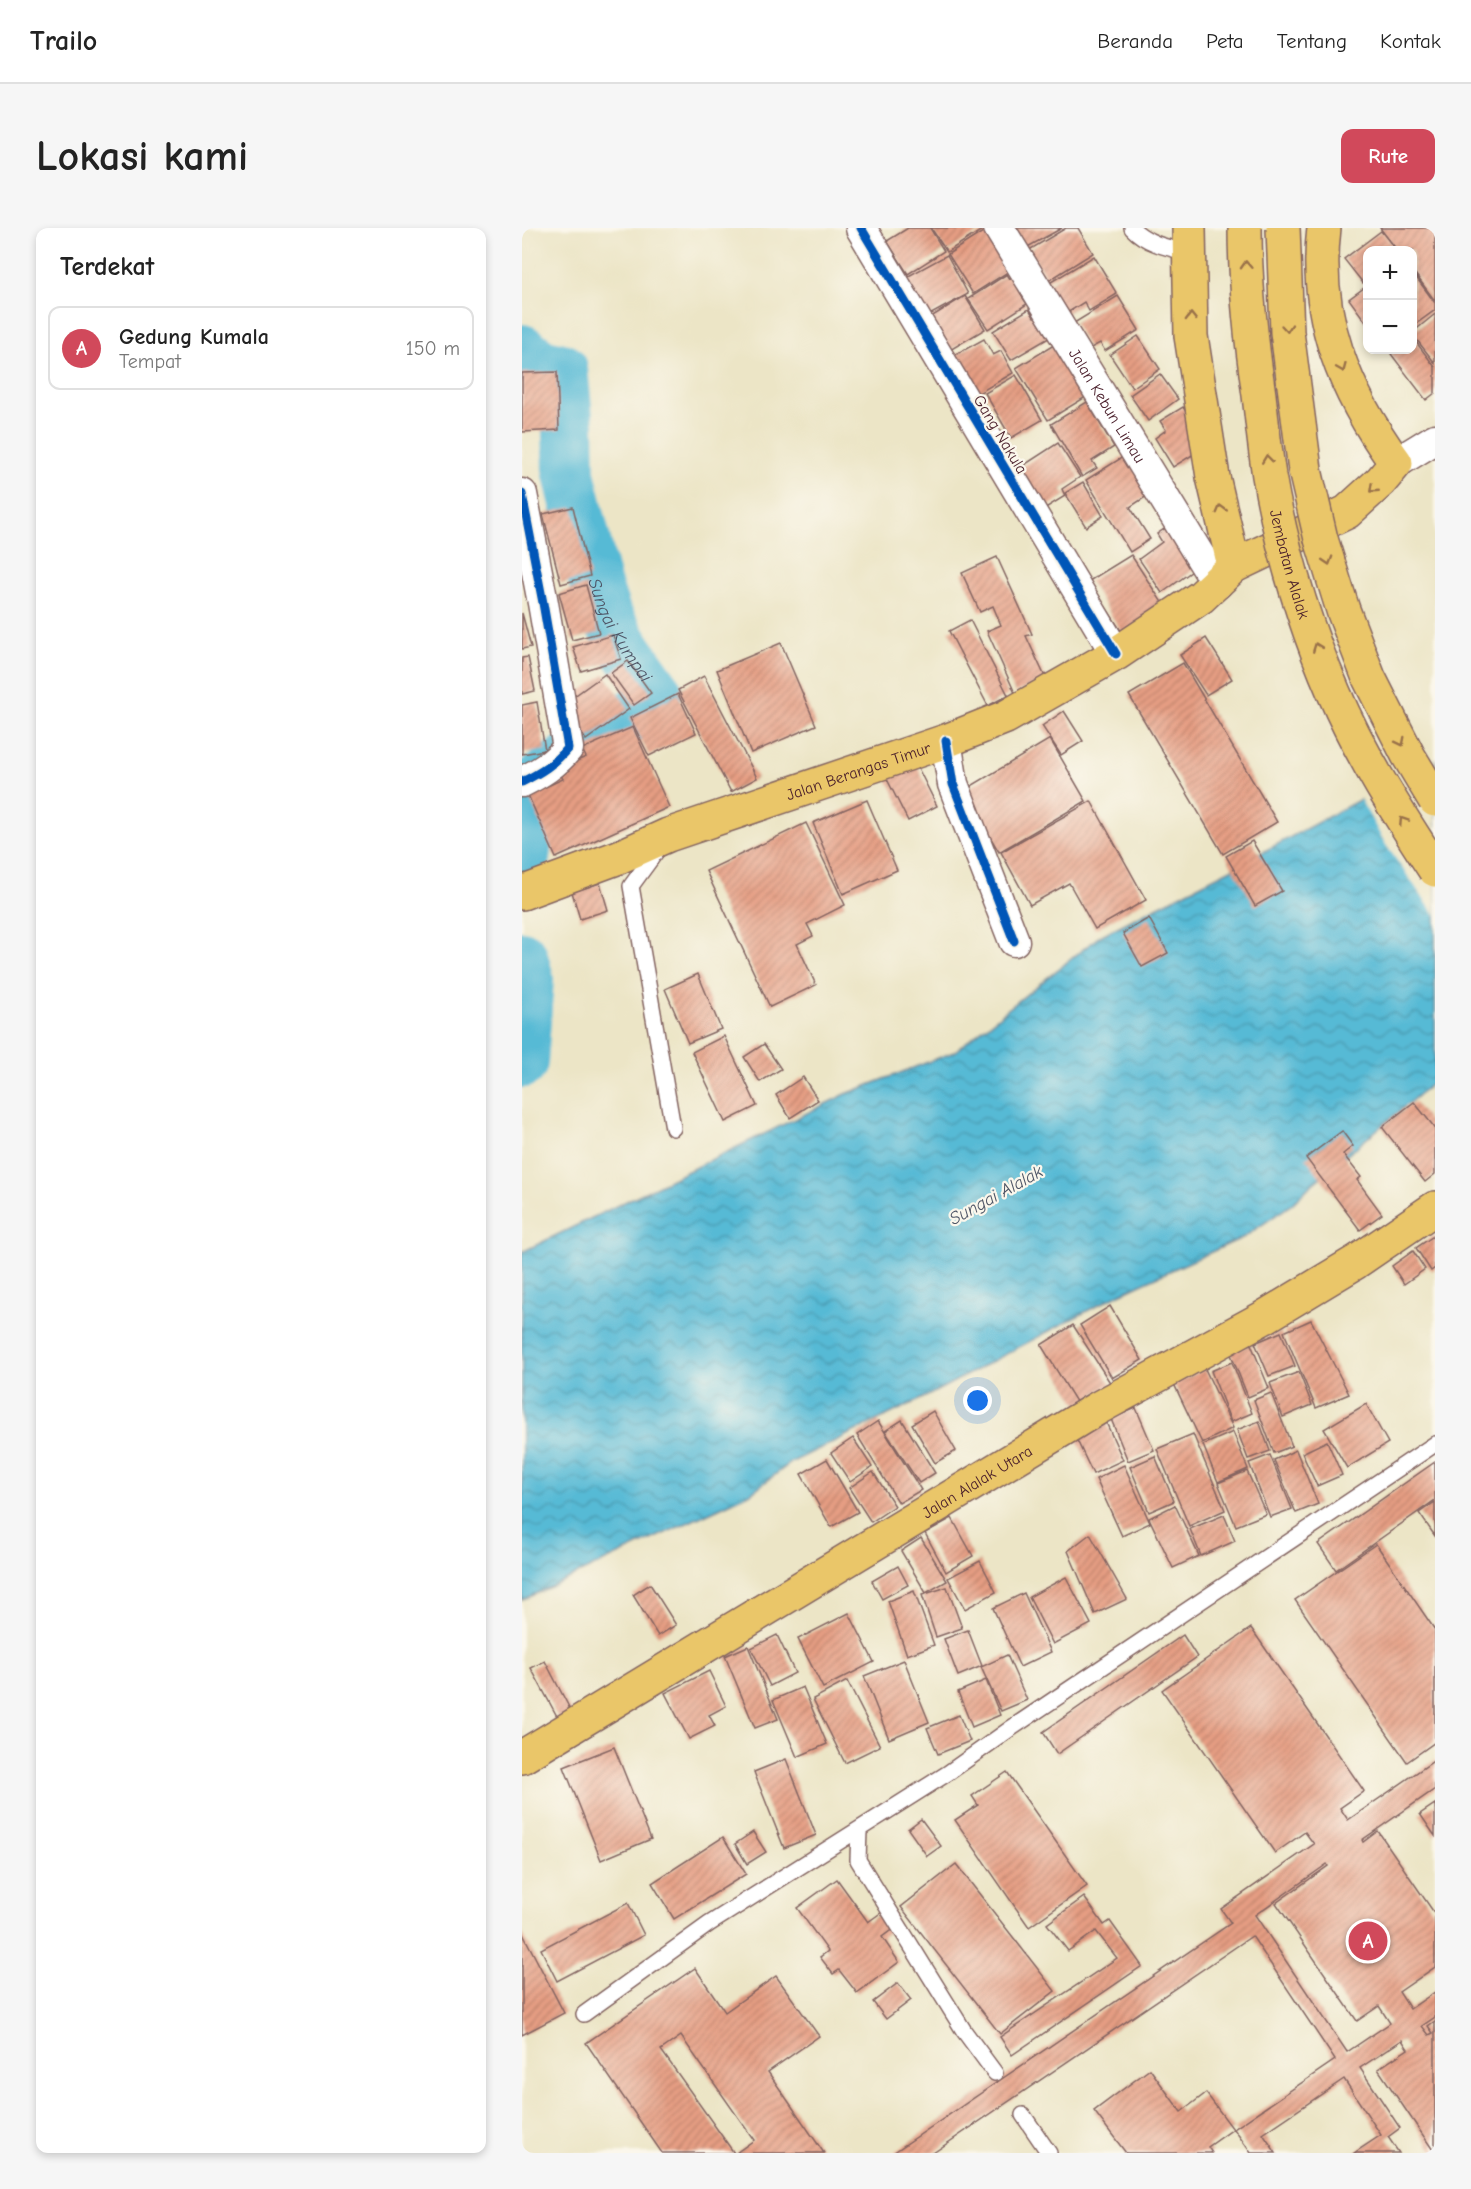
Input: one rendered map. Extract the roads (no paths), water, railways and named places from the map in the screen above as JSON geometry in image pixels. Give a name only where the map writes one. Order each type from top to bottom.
[{"type":"main road","name":"Jembatan Alalak","points":[[1245,228],[1250,332],[1269,476],[1285,550],[1307,622],[1334,693],[1368,762],[1435,870]]},
{"type":"main road","points":[[1283,228],[1287,332],[1305,470],[1321,539],[1343,610],[1369,678],[1408,755],[1435,800]]},
{"type":"main road","points":[[1324,228],[1322,291],[1340,366],[1372,430],[1396,463]]},
{"type":"main road","points":[[1189,240],[1191,336],[1213,477],[1225,575]]},
{"type":"main road","name":"Jalan Berangas Timur","points":[[522,893],[619,857],[668,835],[946,741],[1006,717],[1116,654],[1201,597],[1225,575],[1347,512],[1381,481],[1396,463]]},
{"type":"main road","name":"Jalan Alalak Utara","points":[[522,1757],[1098,1408],[1263,1318],[1356,1262],[1435,1208]]},
{"type":"street","name":"Gang Nakula","points":[[861,228],[1116,654]]},
{"type":"street","name":"Jalan Kebun Limau","points":[[999,228],[1225,575]]},
{"type":"street","points":[[1396,463],[1435,439]]},
{"type":"street","points":[[522,494],[568,748],[559,760],[522,782]]},
{"type":"street","points":[[946,741],[953,784],[1014,941]]},
{"type":"lane","points":[[1132,228],[1144,239],[1162,246],[1189,240]]},
{"type":"lane","points":[[668,835],[631,886],[673,1128]]},
{"type":"lane","points":[[584,2013],[710,1924],[948,1773],[1435,1444]]},
{"type":"lane","points":[[859,1830],[858,1860],[964,2031],[995,2073]]},
{"type":"lane","points":[[1023,2115],[1049,2153]]},
{"type":"water","name":"Sungai Alalak","points":[[1435,759],[1435,1081],[1309,1187],[1292,1204],[1244,1237],[1119,1294],[927,1396],[792,1462],[749,1494],[522,1600],[522,1252],[846,1094],[954,1052],[1100,936],[1237,866]]},
{"type":"waterway","name":"Sungai Kumpai","points":[[522,350],[541,364],[562,369],[568,427],[569,474],[595,583],[606,615],[628,652],[656,691],[639,710],[523,791],[525,849],[522,870]]},
{"type":"waterway","name":"Sungai Kumpai","points":[[522,957],[528,979],[522,1062]]},
{"type":"place","name":"Gedung Kumala","points":[[1368,1941]]}]
